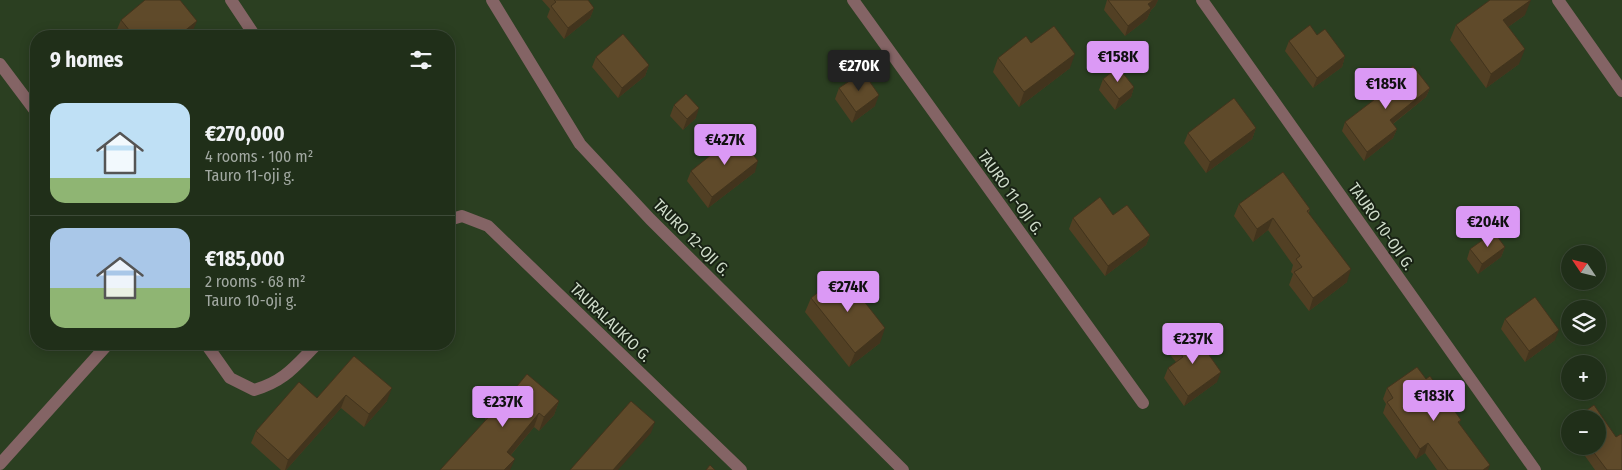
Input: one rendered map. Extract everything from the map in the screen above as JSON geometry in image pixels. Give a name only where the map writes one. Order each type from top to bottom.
[{"type":"street","points":[[231,0],[251,30]]},
{"type":"street","name":"TAURO 12-OJI G.","points":[[492,0],[580,144],[650,218],[903,470]]},
{"type":"street","name":"TAURO 11-OJI G.","points":[[852,0],[1143,403]]},
{"type":"street","name":"TAURO 10-OJI G.","points":[[1202,0],[1535,470]]},
{"type":"street","points":[[1558,0],[1622,91]]},
{"type":"street","points":[[0,64],[30,104]]},
{"type":"street","name":"TAURALAUKIO G.","points":[[455,218],[462,216],[488,226],[741,470]]},
{"type":"street","points":[[0,464],[103,350]]},
{"type":"street","points":[[210,350],[230,378],[254,390],[272,385],[288,373],[311,350]]},
{"type":"building","points":[[145,0],[180,0],[197,21],[186,30],[129,30],[121,20]]},
{"type":"building","points":[[554,0],[588,0],[594,8],[568,28],[551,6],[556,2]]},
{"type":"building","points":[[1108,0],[1154,0],[1148,4],[1151,8],[1128,26]]},
{"type":"building","points":[[1490,0],[1531,0],[1503,20],[1525,49],[1491,74],[1456,25]]},
{"type":"building","points":[[1310,25],[1317,35],[1325,29],[1345,56],[1317,78],[1289,41]]},
{"type":"building","points":[[1054,26],[1075,54],[1024,92],[998,58],[1026,36],[1031,43]]},
{"type":"building","points":[[623,34],[649,65],[622,88],[596,57]]},
{"type":"building","points":[[1413,66],[1430,88],[1390,120],[1397,129],[1367,152],[1345,122],[1400,80],[1398,77]]},
{"type":"building","points":[[1118,67],[1134,87],[1119,99],[1103,79]]},
{"type":"building","points":[[863,72],[879,95],[856,112],[839,88]]},
{"type":"building","points":[[686,94],[699,108],[687,119],[674,105]]},
{"type":"building","points":[[1234,98],[1256,128],[1210,162],[1188,133]]},
{"type":"building","points":[[737,134],[758,161],[712,197],[691,171]]},
{"type":"building","points":[[1283,172],[1310,209],[1307,211],[1351,269],[1313,298],[1294,272],[1302,267],[1296,259],[1300,256],[1273,218],[1257,229],[1239,204]]},
{"type":"building","points":[[1100,197],[1113,215],[1127,205],[1150,235],[1108,266],[1073,218]]},
{"type":"building","points":[[1494,232],[1505,247],[1482,264],[1470,249]]},
{"type":"building","points":[[842,273],[885,328],[855,353],[811,298]]},
{"type":"building","points":[[1535,297],[1559,330],[1529,351],[1505,319]]},
{"type":"building","points":[[1193,332],[1221,372],[1188,396],[1168,368],[1183,357],[1175,345]]},
{"type":"building","points":[[354,356],[392,388],[369,414],[346,395],[288,460],[256,431],[299,382],[317,398]]},
{"type":"building","points":[[1417,367],[1426,379],[1430,376],[1461,420],[1458,422],[1490,465],[1483,470],[1448,470],[1428,443],[1420,449],[1387,402],[1393,398],[1387,388]]},
{"type":"building","points":[[527,374],[559,401],[544,417],[539,413],[507,452],[515,459],[504,470],[440,470],[495,410],[490,406],[507,386],[513,391]]},
{"type":"building","points":[[631,401],[655,422],[613,470],[570,470]]},
{"type":"building","points":[[1594,405],[1597,410],[1587,410]]},
{"type":"building","points":[[1606,422],[1616,437],[1622,435],[1622,470],[1607,470],[1596,455],[1606,455]]},
{"type":"building","points":[[710,465],[715,470],[706,470]]}]
